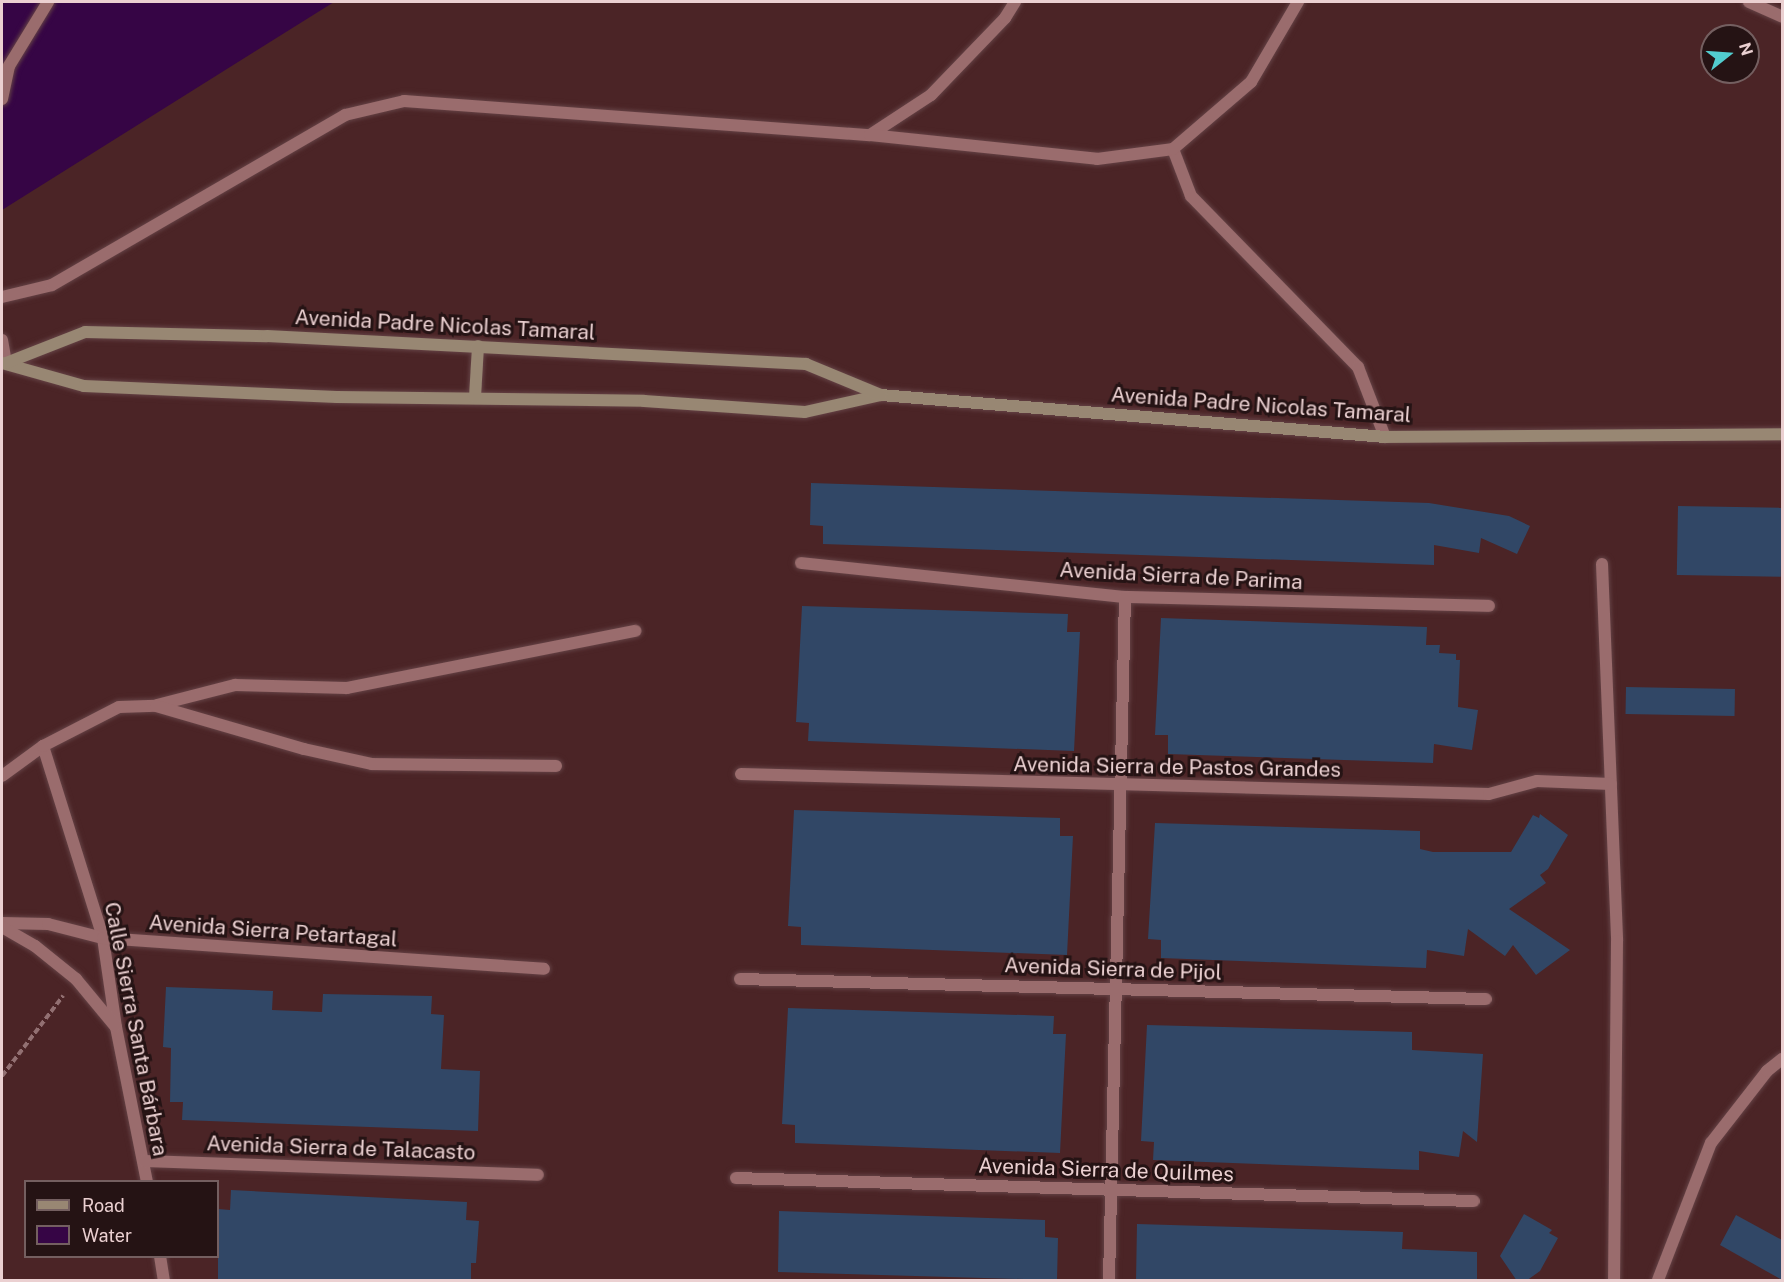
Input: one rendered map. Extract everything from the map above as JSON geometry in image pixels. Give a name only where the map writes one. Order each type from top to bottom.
[{"type":"street","points":[[2,99],[9,66],[48,2]]},
{"type":"street","points":[[870,135],[931,95],[1016,2]]},
{"type":"street","points":[[2,297],[52,285],[345,115],[404,101],[870,135],[1097,159],[1173,148],[1251,82],[1298,2]]},
{"type":"street","points":[[1749,2],[1782,17]]},
{"type":"street","points":[[1173,148],[1191,196],[1358,367],[1384,437]]},
{"type":"street","name":"Avenida Padre Nicolas Tamaral","points":[[4,363],[86,332],[477,346],[806,364],[881,395]]},
{"type":"street","points":[[2,340],[4,363]]},
{"type":"street","points":[[475,397],[477,346]]},
{"type":"street","name":"Avenida Padre Nicolas Tamaral","points":[[4,363],[84,386],[337,397],[475,397],[804,412],[881,395],[1384,437],[1782,434]]},
{"type":"street","name":"Avenida Sierra de Parima","points":[[801,563],[1125,597],[1489,606]]},
{"type":"street","points":[[1602,564],[1617,941],[1614,1281]]},
{"type":"street","points":[[1109,1281],[1123,786],[1125,597]]},
{"type":"street","points":[[2,776],[43,746],[119,707],[156,706],[235,685],[346,688],[635,631]]},
{"type":"street","points":[[156,706],[304,749],[372,764],[556,766]]},
{"type":"street","name":"Calle Sierra Santa Bárbara","points":[[43,746],[103,938],[116,1027],[147,1180]]},
{"type":"street","name":"Avenida Sierra de Pastos Grandes","points":[[741,774],[1489,794],[1537,781],[1611,784]]},
{"type":"street","name":"Avenida Sierra Petartagal","points":[[2,925],[48,924],[103,938],[544,969]]},
{"type":"street","points":[[2,925],[35,946],[76,979],[116,1027]]},
{"type":"street","name":"Avenida Sierra de Pijol","points":[[740,979],[1486,999]]},
{"type":"street","points":[[1658,1281],[1712,1143],[1767,1071],[1782,1059]]},
{"type":"street","name":"Avenida Sierra de Talacasto","points":[[144,1161],[538,1175]]},
{"type":"street","name":"Avenida Sierra de Quilmes","points":[[736,1178],[1474,1201]]},
{"type":"street","points":[[160,1258],[164,1281]]},
{"type":"path","points":[[2,1076],[76,979]]},
{"type":"water","points":[[2,2],[334,2],[2,210]]},
{"type":"building","points":[[811,483],[1429,503],[1509,516],[1530,526],[1517,554],[1481,538],[1479,553],[1434,545],[1434,565],[823,544],[823,526],[810,525]]},
{"type":"building","points":[[1678,506],[1782,508],[1781,577],[1677,575]]},
{"type":"building","points":[[802,606],[1068,614],[1067,632],[1080,632],[1074,751],[808,741],[809,723],[796,722]]},
{"type":"building","points":[[1161,618],[1427,627],[1426,645],[1440,645],[1439,653],[1456,654],[1456,660],[1460,660],[1458,707],[1478,710],[1472,750],[1434,744],[1433,763],[1168,754],[1168,735],[1155,735]]},
{"type":"building","points":[[1626,687],[1735,689],[1735,716],[1626,714]]},
{"type":"building","points":[[794,810],[1060,818],[1060,836],[1073,836],[1067,955],[801,945],[801,927],[788,926]]},
{"type":"building","points":[[1540,814],[1568,835],[1548,869],[1540,875],[1546,883],[1509,909],[1570,950],[1536,975],[1513,945],[1505,956],[1468,929],[1464,956],[1427,950],[1426,968],[1161,958],[1161,940],[1148,939],[1155,823],[1420,831],[1420,849],[1433,852],[1511,852],[1533,815],[1539,818]]},
{"type":"building","points":[[166,987],[273,991],[272,1010],[322,1012],[323,994],[432,996],[431,1014],[444,1015],[441,1069],[480,1071],[478,1131],[182,1120],[183,1102],[170,1102],[171,1048],[163,1047]]},
{"type":"building","points":[[788,1008],[1054,1016],[1053,1034],[1066,1034],[1060,1153],[795,1143],[795,1125],[782,1124]]},
{"type":"building","points":[[1147,1025],[1412,1032],[1412,1050],[1483,1054],[1477,1142],[1463,1131],[1459,1157],[1419,1151],[1419,1170],[1153,1160],[1154,1142],[1141,1141]]},
{"type":"building","points":[[231,1190],[467,1202],[466,1220],[479,1221],[476,1263],[471,1263],[471,1281],[218,1281],[219,1209],[230,1210]]},
{"type":"building","points":[[779,1211],[1045,1220],[1045,1237],[1058,1238],[1057,1280],[778,1272]]},
{"type":"building","points":[[1524,1214],[1552,1230],[1549,1233],[1558,1238],[1540,1271],[1526,1281],[1517,1281],[1500,1256]]},
{"type":"building","points":[[1736,1215],[1782,1240],[1782,1280],[1720,1245]]},
{"type":"building","points":[[1137,1224],[1403,1232],[1402,1249],[1477,1252],[1477,1281],[1136,1281]]}]
